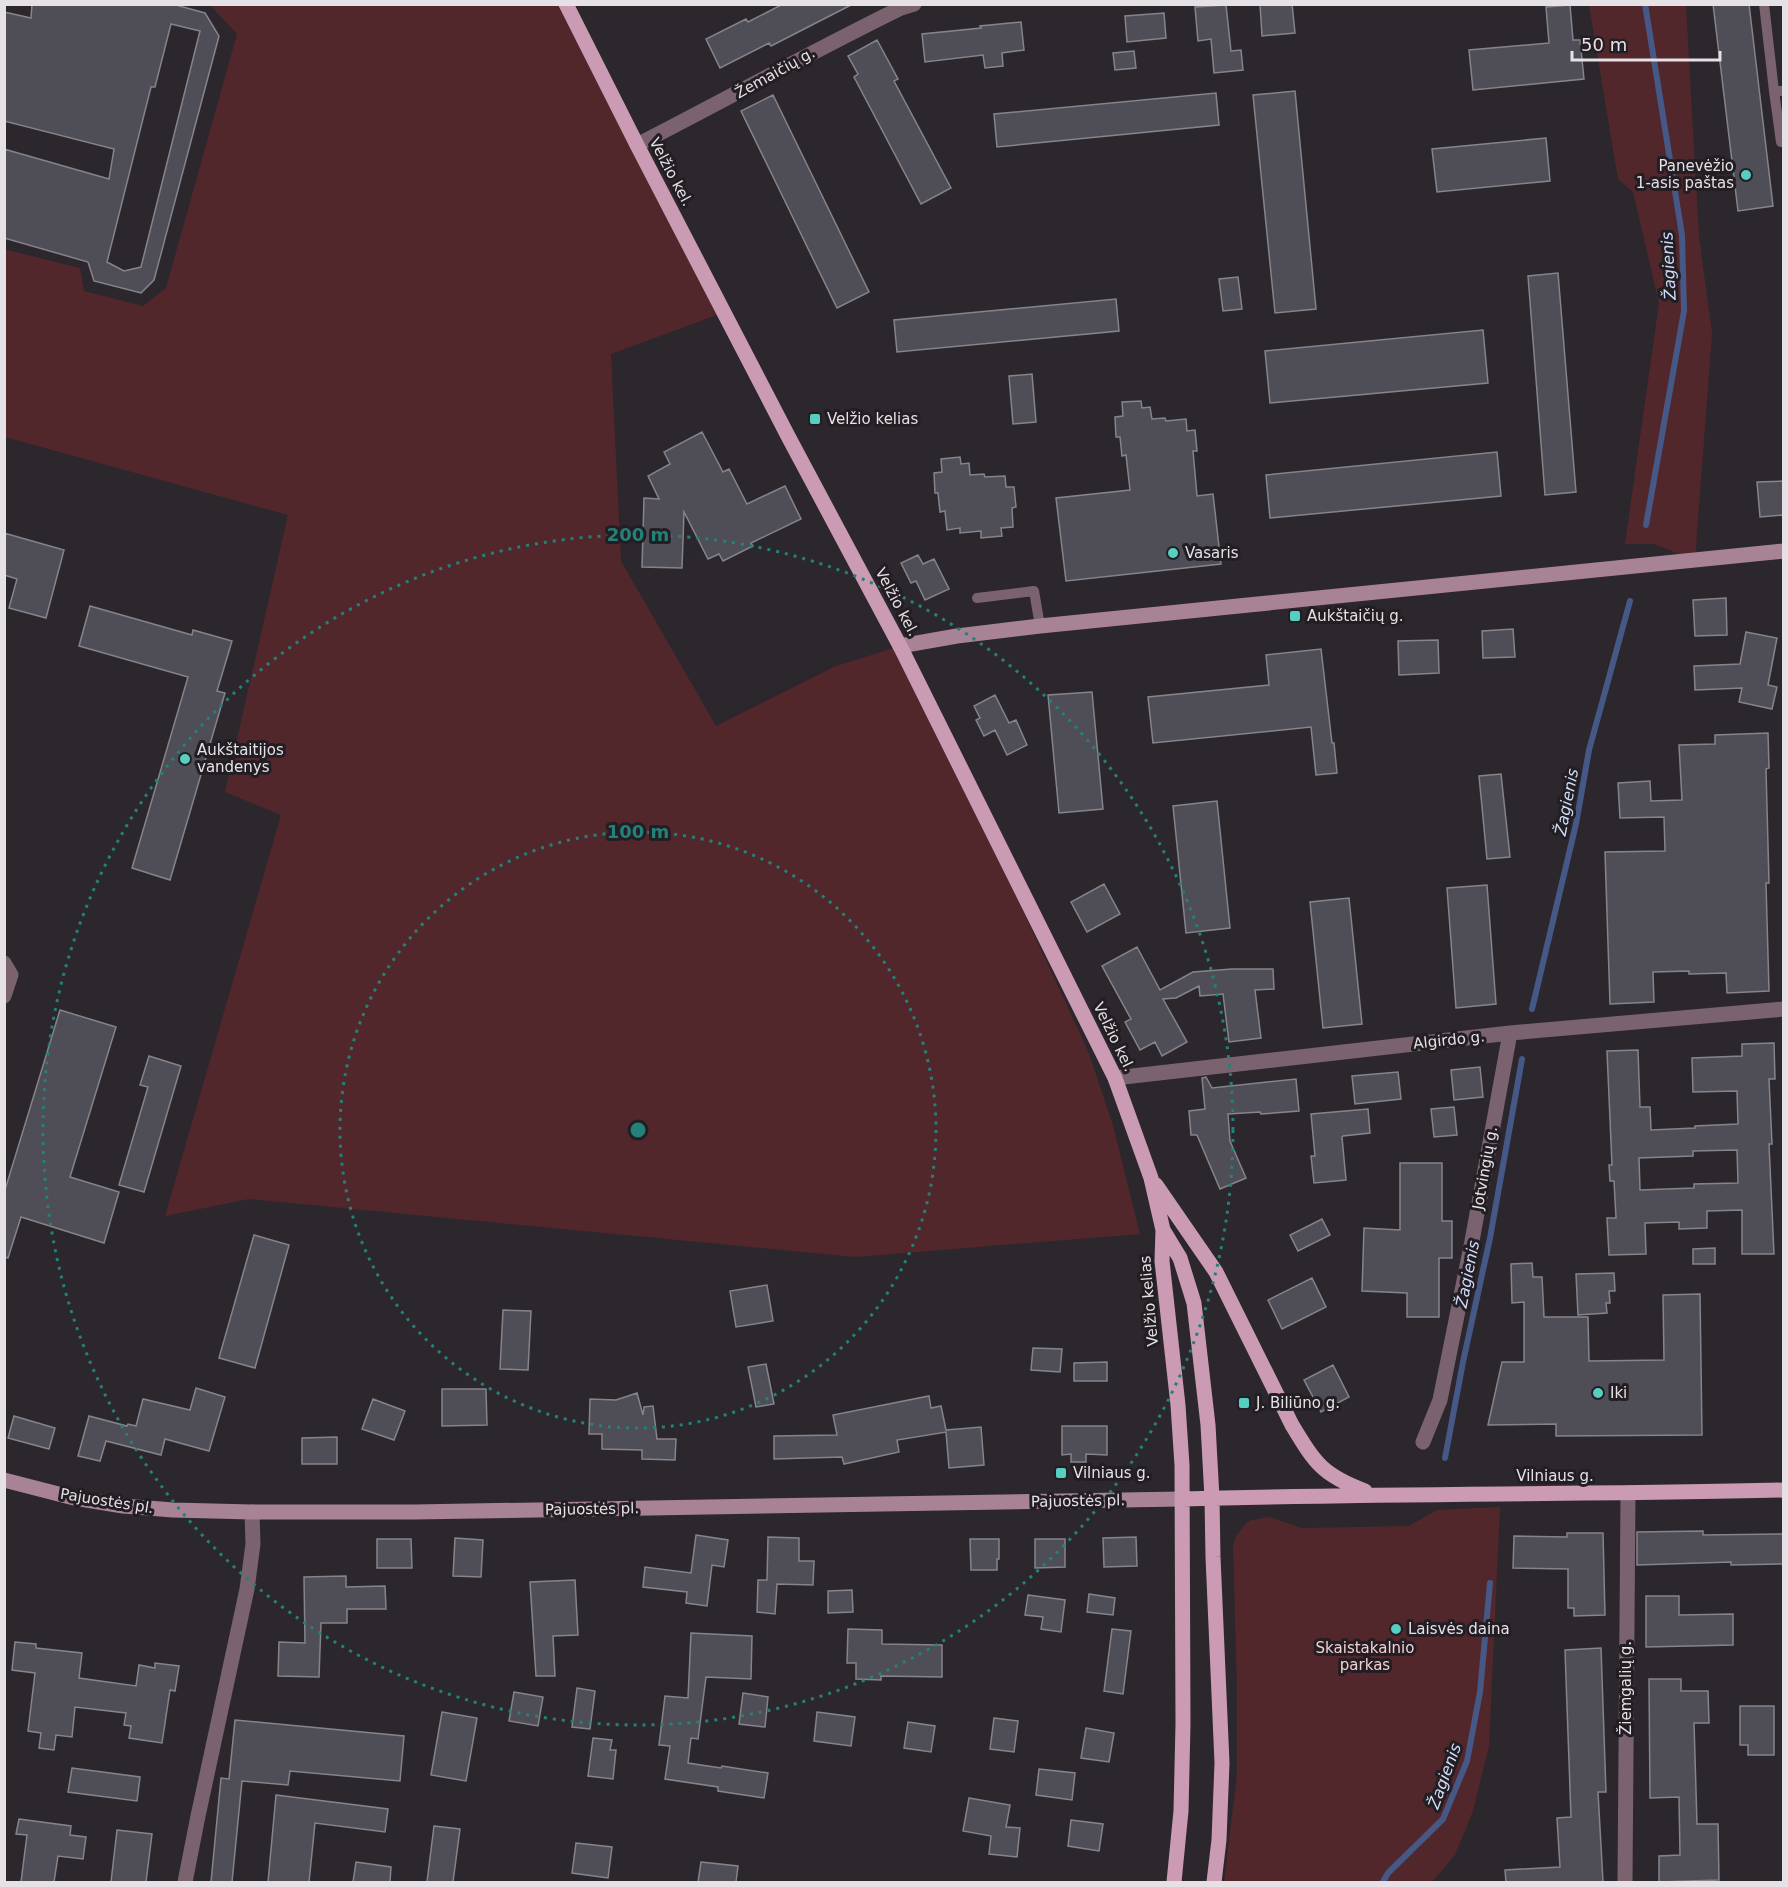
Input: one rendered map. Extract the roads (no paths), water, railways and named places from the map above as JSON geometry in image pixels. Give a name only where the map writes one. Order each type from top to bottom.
[{"type":"main road","name":"Velžio kel.","points":[[566,4],[789,438],[900,646],[1115,1078],[1151,1178],[1163,1230]]},
{"type":"main road","points":[[900,646],[957,636],[1040,626],[1784,551]]},
{"type":"main road","points":[[1151,1178],[1216,1272],[1292,1425],[1306,1448],[1332,1477],[1373,1494]]},
{"type":"main road","name":"Velžio kelias","points":[[1163,1230],[1180,1258],[1194,1303],[1208,1425],[1212,1498]]},
{"type":"main road","name":"Velžio kelias","points":[[1163,1230],[1162,1262],[1178,1405],[1182,1499]]},
{"type":"main road","name":"Pajuostės pl.","points":[[4,1480],[74,1498],[123,1506],[252,1512],[426,1512],[1182,1499]]},
{"type":"main road","name":"Vilniaus g.","points":[[1182,1499],[1373,1494],[1628,1494],[1784,1490]]},
{"type":"main road","points":[[1212,1498],[1222,1763],[1219,1840],[1214,1882]]},
{"type":"main road","points":[[1174,1882],[1181,1811],[1183,1724],[1182,1499]]},
{"type":"street","name":"Žemaičių g.","points":[[637,145],[818,49],[901,8],[915,4]]},
{"type":"street","points":[[4,963],[11,975],[4,996]]},
{"type":"street","name":"Algirdo g.","points":[[1115,1078],[1510,1034],[1784,1009]]},
{"type":"street","name":"Jotvingių g.","points":[[1423,1442],[1440,1400],[1510,1034]]},
{"type":"street","name":"Žiemgalių g.","points":[[1625,1882],[1628,1494]]},
{"type":"street","points":[[185,1882],[247,1589],[253,1544],[252,1512]]},
{"type":"lane","points":[[1764,4],[1779,91],[1781,142]]},
{"type":"lane","points":[[976,598],[1034,591],[1040,626]]},
{"type":"waterway","name":"Žagienis","points":[[1645,4],[1682,235],[1684,311],[1646,525]]},
{"type":"waterway","name":"Žagienis","points":[[1532,1009],[1576,824],[1589,750],[1630,601]]},
{"type":"waterway","name":"Žagienis","points":[[1445,1458],[1490,1238],[1522,1059]]},
{"type":"waterway","name":"Žagienis","points":[[1383,1882],[1388,1873],[1443,1819],[1467,1761],[1480,1692],[1490,1583]]},
{"type":"place","name":"Panevėžio 1-asis paštas","points":[[1746,175]]},
{"type":"place","name":"Velžio kelias","points":[[815,419]]},
{"type":"place","name":"Vasaris","points":[[1173,553]]},
{"type":"place","name":"Aukštaičių g.","points":[[1295,616]]},
{"type":"place","name":"Aukštaitijos vandenys","points":[[185,759]]},
{"type":"place","name":"Iki","points":[[1598,1393]]},
{"type":"place","name":"J. Biliūno g.","points":[[1244,1403]]},
{"type":"place","name":"Vilniaus g.","points":[[1061,1473]]},
{"type":"place","name":"Laisvės daina","points":[[1396,1629]]},
{"type":"park label","name":"Skaistakalnio parkas","points":[[1365,1656]]}]
